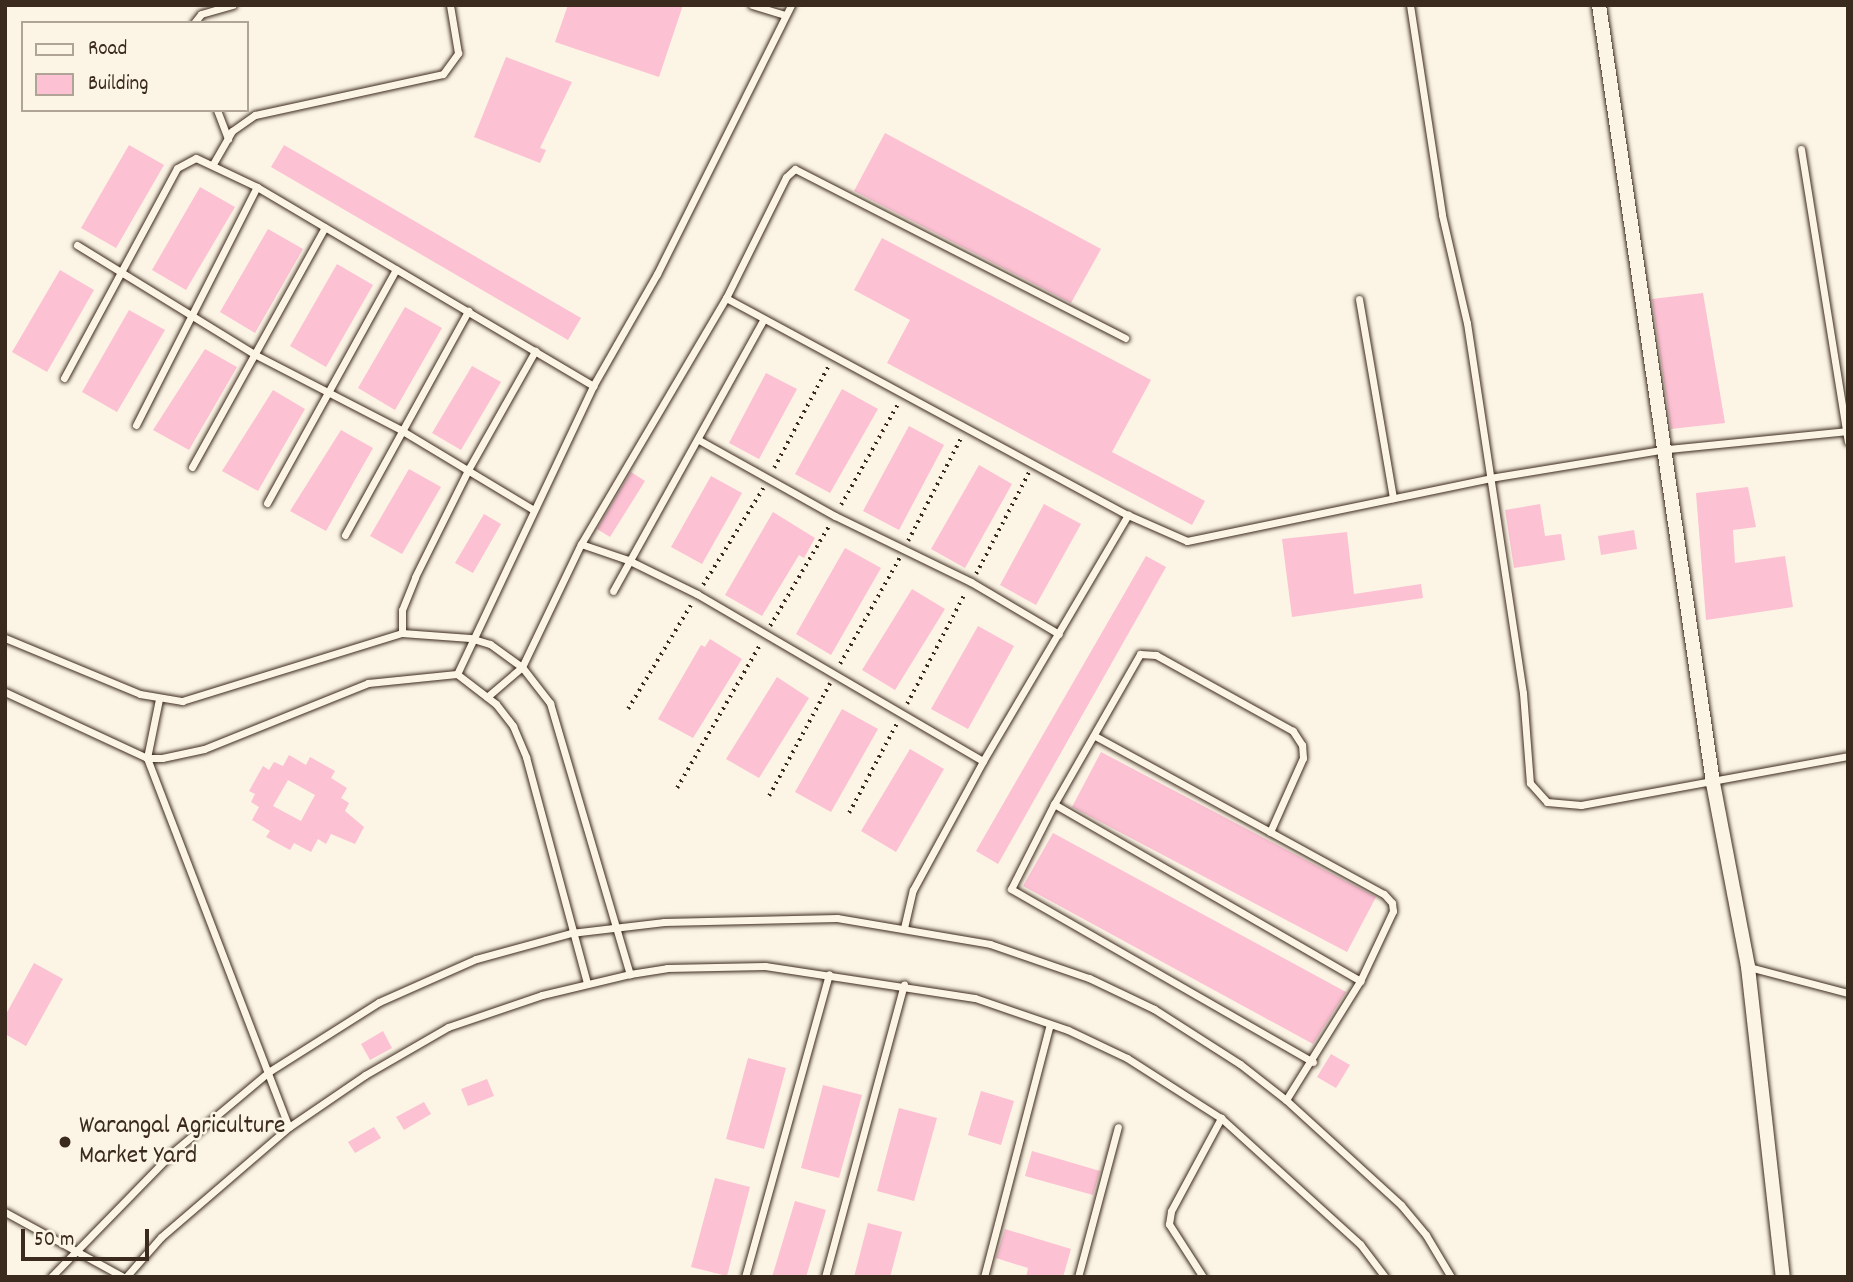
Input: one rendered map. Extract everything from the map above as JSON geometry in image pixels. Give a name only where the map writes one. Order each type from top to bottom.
[{"type":"street","points":[[1599,5],[1668,449],[1713,783],[1748,967],[1783,1277]]},
{"type":"lane","points":[[196,21],[201,14],[233,5]]},
{"type":"lane","points":[[214,164],[242,121],[255,115],[443,74],[458,53],[450,5]]},
{"type":"lane","points":[[752,5],[785,15]]},
{"type":"lane","points":[[457,674],[470,638],[593,386],[657,274],[791,5]]},
{"type":"lane","points":[[1410,5],[1442,215],[1467,323],[1523,693],[1526,769],[1538,795],[1562,806],[1581,805],[1713,783],[1848,755]]},
{"type":"lane","points":[[218,112],[228,139]]},
{"type":"lane","points":[[1801,149],[1848,441]]},
{"type":"lane","points":[[64,378],[177,168],[196,158],[214,164],[257,187],[593,386]]},
{"type":"lane","points":[[487,697],[522,667],[581,544],[726,298],[786,177],[801,169],[1125,338]]},
{"type":"lane","points":[[136,425],[257,187]]},
{"type":"lane","points":[[192,467],[325,227]]},
{"type":"lane","points":[[77,246],[254,354],[401,430],[532,509]]},
{"type":"lane","points":[[267,503],[396,269]]},
{"type":"lane","points":[[726,298],[763,320],[905,391],[1035,461],[1128,515],[1187,541],[1490,478],[1668,449],[1847,431]]},
{"type":"lane","points":[[1359,299],[1393,498]]},
{"type":"lane","points":[[345,535],[468,312]]},
{"type":"lane","points":[[613,591],[628,560],[699,440],[763,320]]},
{"type":"lane","points":[[401,634],[407,597],[468,470],[536,351]]},
{"type":"lane","points":[[699,440],[835,516],[971,582],[1059,634]]},
{"type":"lane","points":[[904,928],[913,890],[983,761],[1128,515]]},
{"type":"lane","points":[[581,544],[628,560],[697,594],[983,761]]},
{"type":"lane","points":[[5,638],[159,699],[200,699],[401,634],[470,638],[490,644],[522,667],[550,703],[630,974]]},
{"type":"lane","points":[[1270,832],[1303,758],[1302,745],[1293,731],[1149,652],[1136,658],[1095,736],[1054,804],[1013,879],[1014,895],[1313,1062]]},
{"type":"lane","points":[[5,692],[147,758],[204,749],[368,683],[457,674],[487,697],[513,726],[526,757],[570,933],[587,983]]},
{"type":"lane","points":[[159,699],[147,758],[270,1071],[289,1127]]},
{"type":"lane","points":[[1095,736],[1388,898],[1392,911],[1360,981],[1313,1062],[1286,1100]]},
{"type":"lane","points":[[1054,804],[1360,981]]},
{"type":"lane","points":[[51,1277],[74,1250],[173,1152],[270,1071],[379,1002],[476,959],[570,933],[615,926],[837,918],[990,944],[1089,978],[1200,1037],[1286,1100],[1401,1205],[1426,1235],[1451,1277]]},
{"type":"lane","points":[[5,1212],[125,1277],[161,1237],[289,1127],[365,1075],[448,1027],[587,983],[630,974],[667,968],[765,966],[904,984],[975,998],[1050,1024],[1127,1058],[1221,1118],[1360,1244],[1385,1277]]},
{"type":"lane","points":[[1748,967],[1848,993]]},
{"type":"lane","points":[[745,1277],[829,974]]},
{"type":"lane","points":[[825,1277],[904,984]]},
{"type":"lane","points":[[984,1277],[1050,1024]]},
{"type":"lane","points":[[1203,1277],[1169,1224],[1171,1211],[1221,1118]]},
{"type":"lane","points":[[1078,1277],[1118,1127]]},
{"type":"path","points":[[628,709],[769,479],[834,356]]},
{"type":"path","points":[[677,788],[905,391]]},
{"type":"path","points":[[769,796],[904,550],[967,425]]},
{"type":"path","points":[[849,813],[1035,461]]},
{"type":"building","points":[[568,5],[683,5],[659,77],[555,42]]},
{"type":"building","points":[[506,57],[572,82],[540,148],[546,150],[540,163],[474,137]]},
{"type":"building","points":[[885,133],[1101,249],[1071,303],[854,191]]},
{"type":"building","points":[[129,145],[164,165],[116,248],[81,228]]},
{"type":"building","points":[[284,145],[581,318],[568,340],[271,167]]},
{"type":"building","points":[[200,187],[235,207],[186,290],[152,270]]},
{"type":"building","points":[[268,229],[303,249],[255,333],[220,312]]},
{"type":"building","points":[[882,238],[1151,380],[1112,452],[1205,501],[1192,525],[887,363],[910,320],[854,290]]},
{"type":"building","points":[[337,264],[373,285],[326,367],[290,346]]},
{"type":"building","points":[[60,270],[94,290],[47,372],[12,352]]},
{"type":"building","points":[[1703,293],[1725,423],[1671,429],[1652,299]]},
{"type":"building","points":[[405,307],[442,328],[395,410],[358,388]]},
{"type":"building","points":[[129,310],[165,330],[117,412],[82,392]]},
{"type":"building","points":[[205,349],[237,367],[189,450],[153,430]]},
{"type":"building","points":[[472,366],[501,382],[461,450],[432,433]]},
{"type":"building","points":[[766,373],[797,389],[759,459],[729,443]]},
{"type":"building","points":[[842,389],[878,409],[830,493],[795,474]]},
{"type":"building","points":[[273,390],[305,409],[258,491],[222,471]]},
{"type":"building","points":[[909,426],[944,445],[899,530],[863,511]]},
{"type":"building","points":[[341,430],[373,448],[326,531],[290,511]]},
{"type":"building","points":[[979,465],[1012,484],[965,568],[931,549]]},
{"type":"building","points":[[409,469],[441,487],[402,554],[370,536]]},
{"type":"building","points":[[631,472],[645,481],[610,537],[597,529]]},
{"type":"building","points":[[711,476],[742,493],[702,564],[671,547]]},
{"type":"building","points":[[1748,487],[1756,527],[1733,530],[1735,563],[1785,556],[1793,607],[1706,620],[1696,493]]},
{"type":"building","points":[[1044,504],[1081,524],[1036,605],[1000,585]]},
{"type":"building","points":[[1540,504],[1545,536],[1561,534],[1565,560],[1514,568],[1505,510]]},
{"type":"building","points":[[773,512],[815,538],[804,558],[799,555],[762,616],[725,595]]},
{"type":"building","points":[[484,514],[501,524],[473,573],[455,563]]},
{"type":"building","points":[[1634,530],[1637,549],[1601,555],[1598,536]]},
{"type":"building","points":[[1347,532],[1354,594],[1421,584],[1423,598],[1292,617],[1282,539]]},
{"type":"building","points":[[845,548],[881,568],[831,655],[796,634]]},
{"type":"building","points":[[1146,556],[1166,567],[998,864],[976,851]]},
{"type":"building","points":[[912,589],[945,609],[895,690],[862,670]]},
{"type":"building","points":[[978,626],[1014,646],[968,729],[931,709]]},
{"type":"building","points":[[710,639],[742,659],[693,738],[658,719],[701,645],[705,647]]},
{"type":"building","points":[[777,677],[809,698],[759,778],[726,759]]},
{"type":"building","points":[[842,709],[878,729],[831,812],[795,792]]},
{"type":"building","points":[[910,749],[944,769],[896,852],[861,831]]},
{"type":"building","points":[[1101,752],[1376,897],[1347,952],[1072,807]]},
{"type":"building","points":[[289,755],[306,765],[310,757],[335,771],[331,778],[347,788],[341,798],[349,803],[345,811],[364,827],[355,844],[331,834],[326,844],[318,839],[311,852],[294,843],[290,850],[266,837],[270,831],[252,820],[259,807],[251,802],[255,794],[249,791],[263,766],[269,770],[274,762],[283,766]],"holes":[[[288,780],[315,795],[301,821],[273,806]]]},
{"type":"building","points":[[1053,833],[1346,992],[1313,1044],[1023,886]]},
{"type":"building","points":[[34,963],[63,979],[26,1046],[5,1034],[5,1016]]},
{"type":"building","points":[[383,1031],[392,1048],[370,1060],[361,1044]]},
{"type":"building","points":[[1331,1054],[1350,1065],[1336,1088],[1317,1077]]},
{"type":"building","points":[[748,1058],[786,1068],[764,1149],[726,1139]]},
{"type":"building","points":[[487,1079],[494,1096],[468,1106],[461,1089]]},
{"type":"building","points":[[823,1085],[862,1095],[839,1178],[801,1168]]},
{"type":"building","points":[[981,1091],[1014,1101],[1001,1145],[968,1135]]},
{"type":"building","points":[[424,1102],[431,1114],[404,1130],[396,1117]]},
{"type":"building","points":[[899,1108],[937,1118],[914,1201],[877,1191]]},
{"type":"building","points":[[374,1127],[381,1138],[355,1153],[348,1142]]},
{"type":"building","points":[[1032,1151],[1100,1171],[1093,1195],[1025,1176]]},
{"type":"building","points":[[715,1178],[750,1187],[727,1276],[691,1267]]},
{"type":"building","points":[[795,1201],[826,1210],[806,1277],[772,1277]]},
{"type":"building","points":[[868,1223],[902,1232],[890,1277],[854,1277]]},
{"type":"building","points":[[1005,1229],[1071,1249],[1063,1277],[1026,1277],[1028,1268],[996,1258]]},
{"type":"place","name":"Warangal Agriculture Market Yard","points":[[65,1142]]}]
